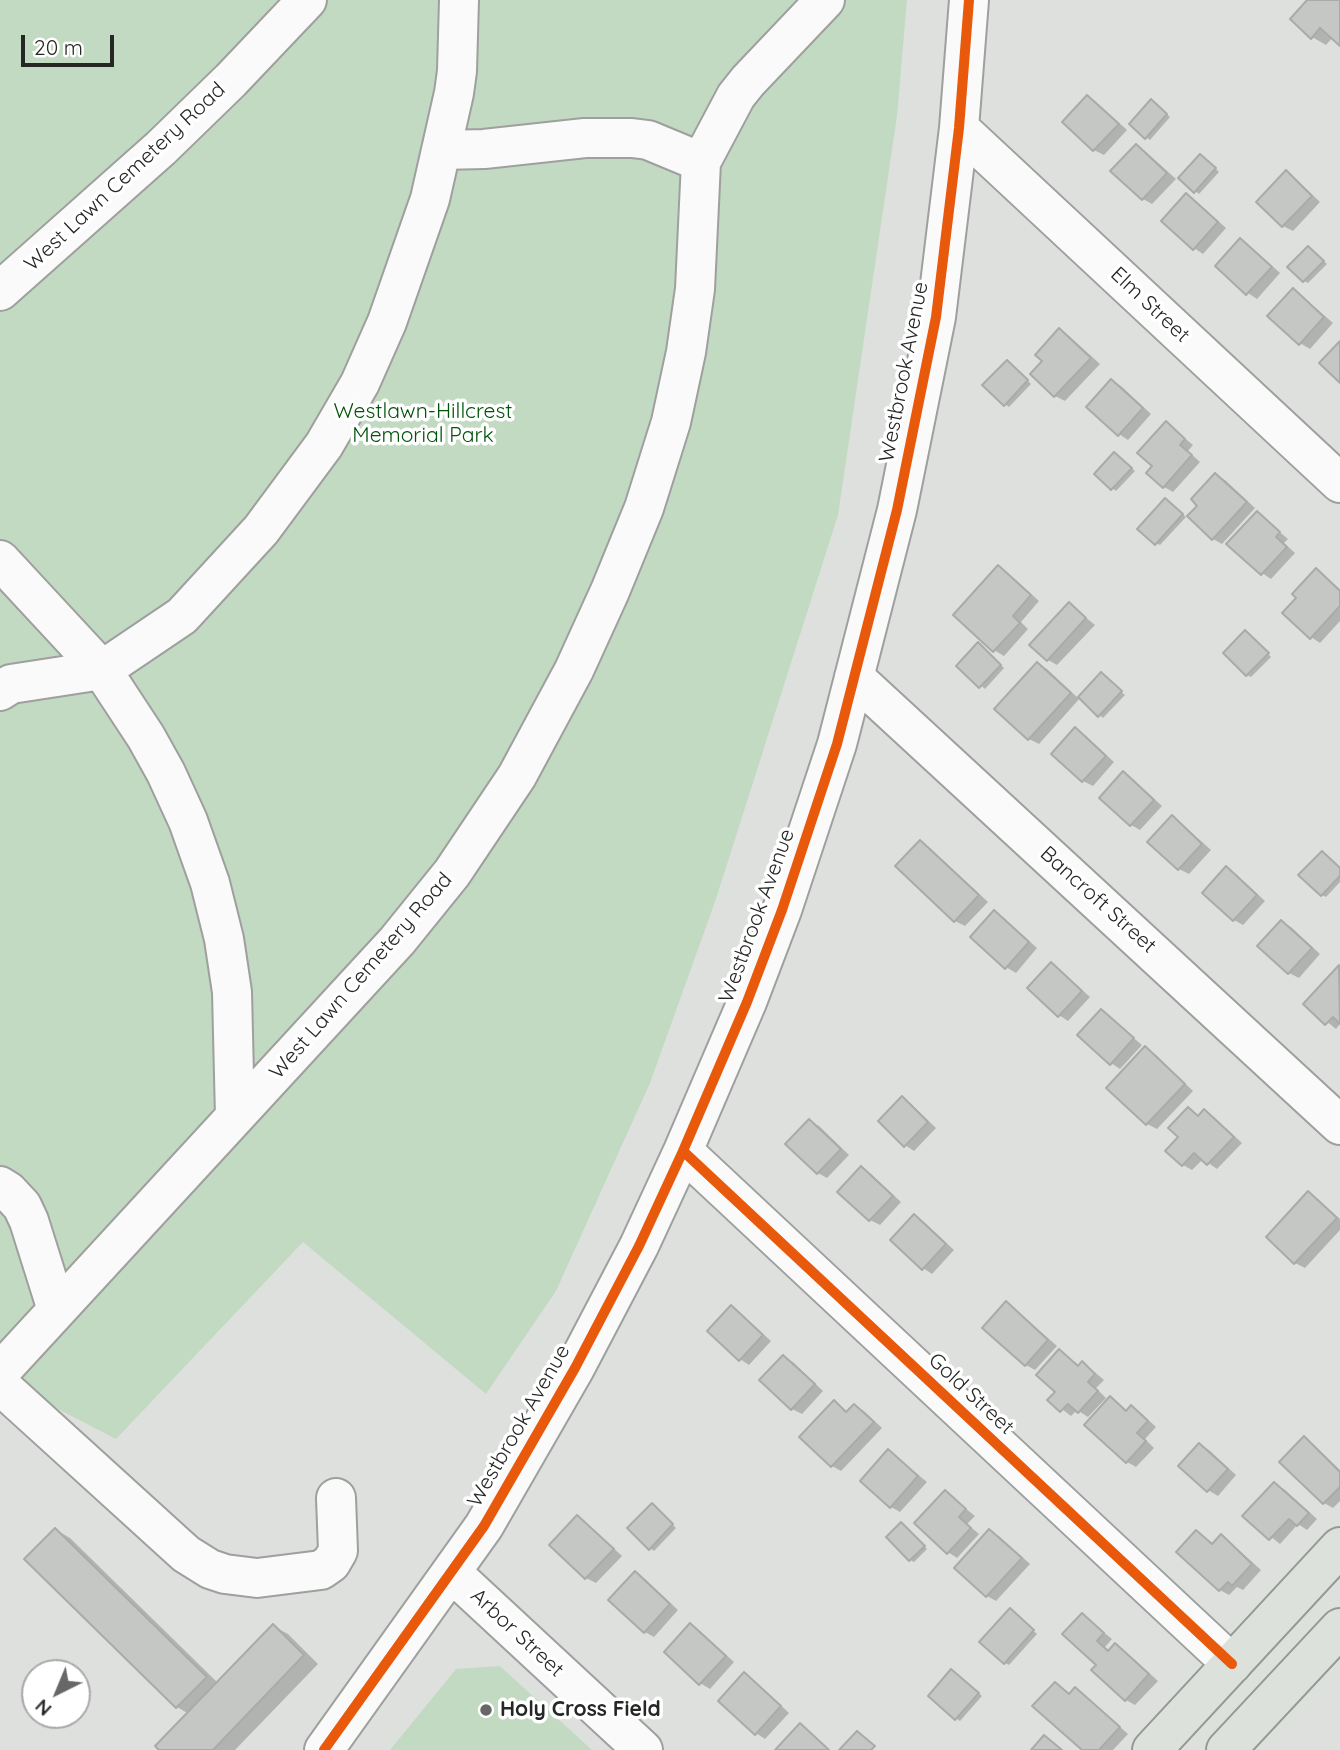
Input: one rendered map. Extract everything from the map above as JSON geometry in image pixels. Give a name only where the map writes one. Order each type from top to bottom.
[{"type":"main road","points":[[1152,1750],[1340,1547]]},
{"type":"main road","points":[[1226,1750],[1340,1628]]},
{"type":"street","name":"West Lawn Cemetery Road","points":[[0,291],[161,148],[231,80],[306,0]]},
{"type":"street","points":[[0,691],[11,684],[102,670],[182,617],[261,530],[324,445],[360,383],[387,322],[430,199],[457,71],[458,0]]},
{"type":"street","name":"West Lawn Cemetery Road","points":[[0,1372],[397,941],[452,873],[517,776],[574,670],[610,591],[644,508],[671,422],[686,352],[695,289],[701,162],[736,96],[748,80],[825,0]]},
{"type":"street","name":"Westbrook Avenue","points":[[324,1750],[484,1525],[575,1368],[639,1246],[683,1151],[747,1002],[782,911],[837,744],[897,510],[936,317],[959,128],[969,0]]},
{"type":"street","name":"Elm Street","points":[[959,128],[1340,483]]},
{"type":"street","points":[[441,150],[484,149],[585,138],[632,138],[648,140],[701,162]]},
{"type":"street","name":"West Lawn Cemetery Road","points":[[0,561],[102,670],[146,737],[188,821],[210,883],[232,992],[235,1118]]},
{"type":"street","name":"Bancroft Street","points":[[854,677],[1340,1125]]},
{"type":"street","name":"Gold Street","points":[[683,1151],[1232,1664]]},
{"type":"street","points":[[0,1186],[8,1191],[25,1214],[57,1310]]},
{"type":"street","points":[[0,1385],[186,1554],[209,1569],[257,1578],[321,1570],[331,1563],[338,1551],[336,1498]]},
{"type":"street","name":"Arbor Street","points":[[452,1573],[643,1750]]},
{"type":"green space","name":"Westlawn-Hillcrest Memorial Park","points":[[0,0],[907,0],[897,116],[838,515],[716,899],[650,1083],[556,1291],[486,1394],[303,1242],[116,1439],[0,1379]]},
{"type":"green space","name":"Holy Cross Field","points":[[500,1666],[592,1750],[390,1750],[456,1669]]},
{"type":"building","points":[[1307,0],[1340,0],[1340,46],[1320,28],[1311,39],[1290,19]]},
{"type":"building","points":[[1087,95],[1119,124],[1093,151],[1062,122]]},
{"type":"building","points":[[1151,99],[1167,114],[1145,139],[1129,124]]},
{"type":"building","points":[[1136,144],[1167,173],[1142,200],[1110,171]]},
{"type":"building","points":[[1200,154],[1216,168],[1194,193],[1178,178]]},
{"type":"building","points":[[1286,170],[1312,196],[1282,227],[1256,202]]},
{"type":"building","points":[[1186,193],[1218,222],[1193,250],[1161,221]]},
{"type":"building","points":[[1240,238],[1272,267],[1246,295],[1215,266]]},
{"type":"building","points":[[1308,246],[1324,261],[1303,282],[1287,267]]},
{"type":"building","points":[[1293,288],[1324,317],[1299,345],[1267,316]]},
{"type":"building","points":[[1059,328],[1091,358],[1054,397],[1030,374],[1042,361],[1035,355]]},
{"type":"building","points":[[1340,341],[1340,383],[1319,363]]},
{"type":"building","points":[[1007,360],[1028,380],[1004,406],[982,385]]},
{"type":"building","points":[[1111,379],[1143,408],[1118,436],[1086,407]]},
{"type":"building","points":[[1166,421],[1185,439],[1180,445],[1192,455],[1163,488],[1146,473],[1152,466],[1137,453]]},
{"type":"building","points":[[1114,452],[1132,468],[1111,490],[1094,474]]},
{"type":"building","points":[[1215,473],[1247,502],[1212,540],[1187,516],[1197,506],[1191,499]]},
{"type":"building","points":[[1165,498],[1183,514],[1155,545],[1137,529]]},
{"type":"building","points":[[1257,511],[1280,532],[1276,537],[1287,547],[1261,575],[1226,544]]},
{"type":"building","points":[[998,565],[1031,595],[1013,616],[1020,623],[993,652],[953,615]]},
{"type":"building","points":[[1316,568],[1340,591],[1340,606],[1310,639],[1282,613],[1296,598],[1292,594]]},
{"type":"building","points":[[1069,602],[1086,618],[1047,661],[1029,645]]},
{"type":"building","points":[[1245,630],[1269,653],[1246,676],[1223,653]]},
{"type":"building","points":[[978,642],[1001,665],[979,688],[956,666]]},
{"type":"building","points":[[1037,662],[1071,693],[1028,740],[994,709]]},
{"type":"building","points":[[1101,672],[1122,691],[1098,717],[1078,697]]},
{"type":"building","points":[[1075,727],[1106,756],[1082,782],[1051,754]]},
{"type":"building","points":[[1123,771],[1154,800],[1130,826],[1099,798]]},
{"type":"building","points":[[1172,815],[1202,844],[1178,870],[1147,842]]},
{"type":"building","points":[[920,840],[979,895],[954,922],[895,866]]},
{"type":"building","points":[[1322,851],[1340,868],[1340,876],[1321,896],[1298,875]]},
{"type":"building","points":[[1226,866],[1257,895],[1233,921],[1202,893]]},
{"type":"building","points":[[994,910],[1029,942],[1005,969],[970,937]]},
{"type":"building","points":[[1281,920],[1312,948],[1288,974],[1257,946]]},
{"type":"building","points":[[1051,962],[1082,991],[1058,1017],[1027,988]]},
{"type":"building","points":[[1339,965],[1340,1024],[1333,1017],[1325,1025],[1303,1004]]},
{"type":"building","points":[[1101,1009],[1134,1038],[1110,1065],[1077,1035]]},
{"type":"building","points":[[1145,1046],[1185,1084],[1146,1125],[1106,1088]]},
{"type":"building","points":[[902,1096],[928,1122],[904,1147],[878,1121]]},
{"type":"building","points":[[1188,1107],[1198,1116],[1204,1109],[1234,1137],[1207,1165],[1194,1153],[1182,1166],[1165,1151],[1178,1137],[1168,1128]]},
{"type":"building","points":[[809,1119],[841,1149],[817,1174],[785,1144]]},
{"type":"building","points":[[861,1166],[893,1196],[869,1221],[837,1192]]},
{"type":"building","points":[[1308,1191],[1337,1218],[1294,1264],[1266,1237]]},
{"type":"building","points":[[914,1214],[946,1244],[922,1270],[890,1240]]},
{"type":"building","points":[[1006,1301],[1048,1340],[1025,1366],[982,1328]]},
{"type":"building","points":[[731,1305],[763,1335],[739,1361],[707,1331]]},
{"type":"building","points":[[1059,1349],[1078,1366],[1082,1361],[1095,1374],[1088,1382],[1098,1391],[1078,1413],[1068,1404],[1060,1412],[1047,1400],[1055,1392],[1036,1375]]},
{"type":"building","points":[[783,1355],[815,1384],[791,1410],[759,1380]]},
{"type":"building","points":[[1110,1396],[1126,1411],[1131,1405],[1148,1421],[1137,1433],[1146,1441],[1126,1463],[1084,1425]]},
{"type":"building","points":[[834,1400],[846,1412],[854,1404],[874,1422],[831,1467],[799,1437]]},
{"type":"building","points":[[1304,1436],[1340,1472],[1340,1487],[1323,1504],[1279,1462]]},
{"type":"building","points":[[1199,1443],[1228,1469],[1207,1492],[1178,1466]]},
{"type":"building","points":[[888,1449],[918,1476],[890,1508],[860,1481]]},
{"type":"building","points":[[1274,1482],[1309,1513],[1297,1526],[1289,1519],[1269,1540],[1242,1516]]},
{"type":"building","points":[[945,1490],[966,1509],[959,1517],[971,1528],[947,1554],[914,1523]]},
{"type":"building","points":[[652,1503],[673,1524],[649,1550],[627,1528]]},
{"type":"building","points":[[577,1515],[614,1549],[585,1579],[549,1545]]},
{"type":"building","points":[[901,1522],[925,1546],[909,1561],[886,1537]]},
{"type":"building","points":[[55,1528],[207,1677],[176,1708],[24,1559]]},
{"type":"building","points":[[989,1529],[1022,1558],[986,1597],[954,1568]]},
{"type":"building","points":[[1196,1530],[1212,1544],[1221,1534],[1252,1564],[1232,1586],[1228,1582],[1219,1591],[1176,1552]]},
{"type":"building","points":[[635,1571],[670,1604],[644,1633],[608,1600]]},
{"type":"building","points":[[1010,1608],[1034,1630],[1004,1664],[979,1642]]},
{"type":"building","points":[[1082,1613],[1104,1633],[1097,1641],[1108,1651],[1115,1643],[1149,1674],[1125,1701],[1091,1670],[1096,1665],[1062,1634]]},
{"type":"building","points":[[690,1623],[726,1656],[699,1685],[664,1652]]},
{"type":"building","points":[[273,1624],[304,1655],[213,1750],[159,1750],[155,1746]]},
{"type":"building","points":[[951,1669],[979,1693],[955,1720],[928,1696]]},
{"type":"building","points":[[744,1672],[781,1706],[755,1735],[718,1701]]},
{"type":"building","points":[[1055,1682],[1069,1694],[1075,1687],[1120,1727],[1099,1750],[1082,1750],[1032,1706]]},
{"type":"building","points":[[800,1723],[829,1750],[775,1750]]},
{"type":"building","points":[[857,1731],[875,1746],[871,1750],[839,1750]]},
{"type":"building","points":[[1044,1735],[1062,1750],[1031,1750]]},
{"type":"cycle path","points":[[324,1750],[484,1526],[575,1368],[639,1246],[683,1151],[747,1002],[782,910],[837,744],[897,510],[936,317],[959,128],[969,0]]},
{"type":"cycle path","points":[[683,1151],[1232,1664]]},
{"type":"place","name":"Holy Cross Field","points":[[486,1710]]}]
